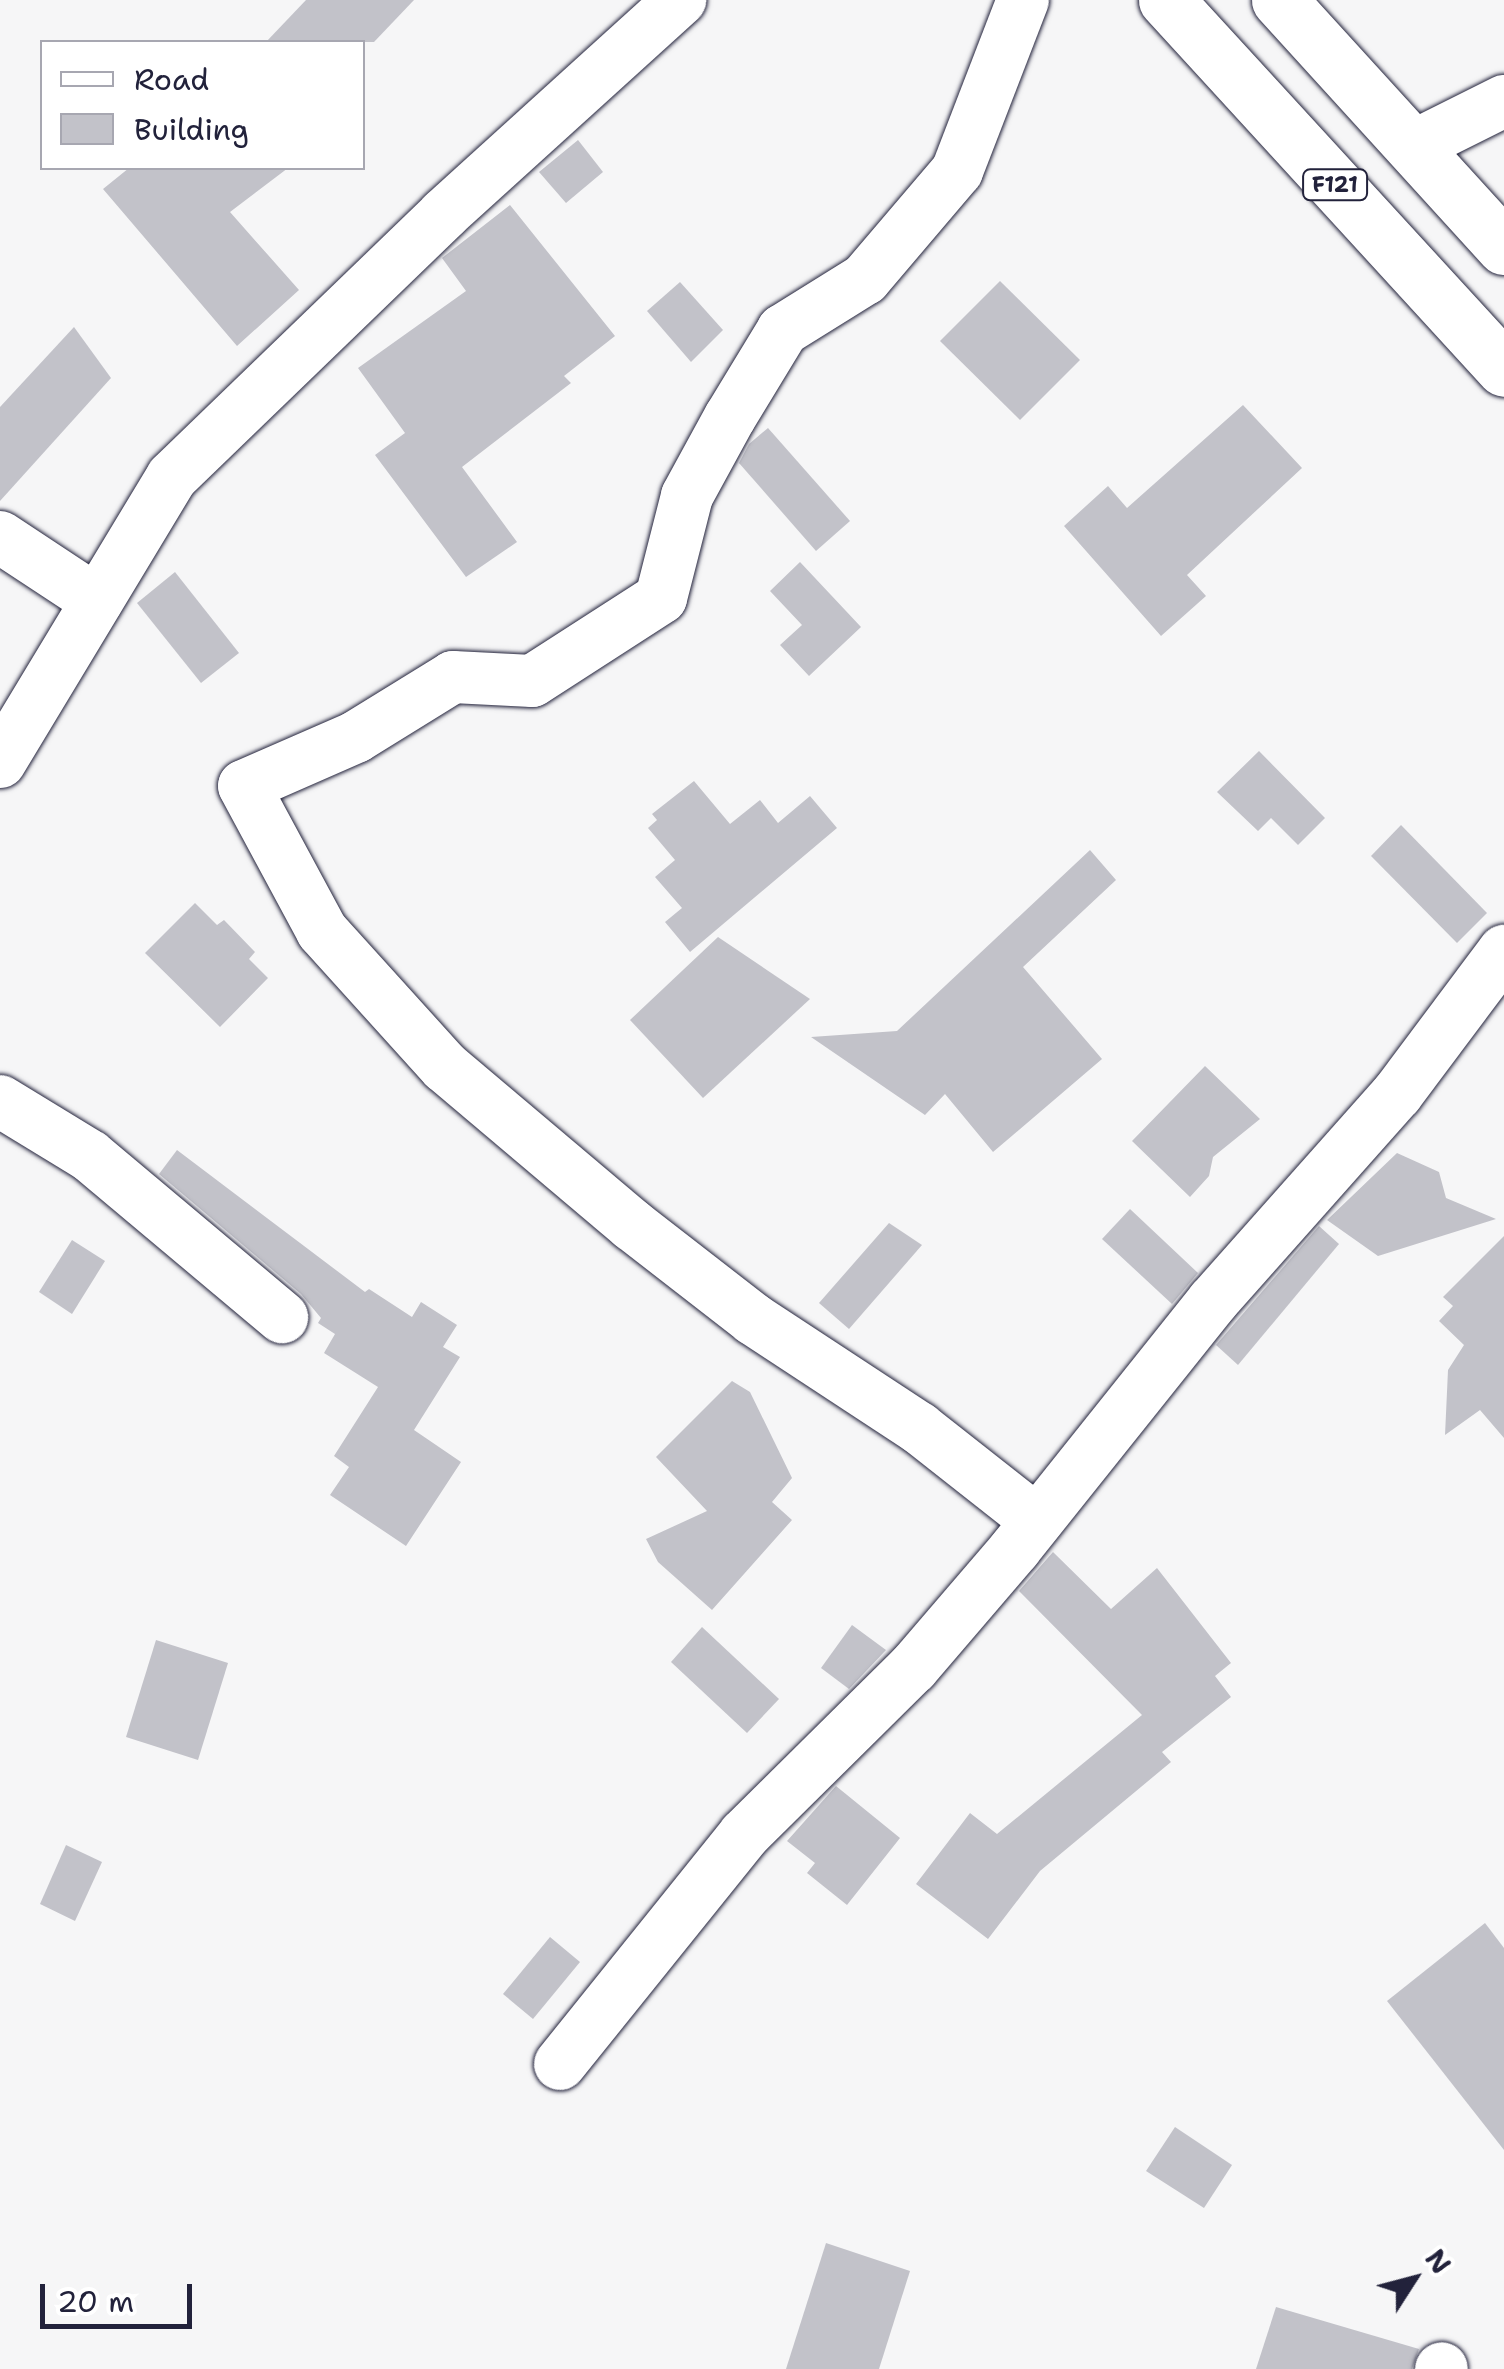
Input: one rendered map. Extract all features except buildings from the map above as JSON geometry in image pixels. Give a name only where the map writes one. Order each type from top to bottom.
[{"type":"main road","name":"F121","points":[[1166,0],[1504,369]]},
{"type":"main road","points":[[1279,0],[1504,247]]},
{"type":"street","points":[[0,762],[172,477],[444,214],[680,0]]},
{"type":"street","points":[[1023,0],[956,171],[866,279],[784,330],[730,417],[687,496],[661,598],[532,681],[453,676],[356,737],[244,786],[322,932],[445,1067],[632,1225],[753,1319],[919,1428],[1036,1521]]},
{"type":"street","points":[[1412,147],[1504,101]]},
{"type":"street","points":[[0,537],[97,601]]},
{"type":"street","points":[[560,2064],[744,1835],[913,1668],[1214,1301],[1397,1094],[1504,950]]},
{"type":"street","points":[[0,1101],[90,1156],[282,1317]]}]
